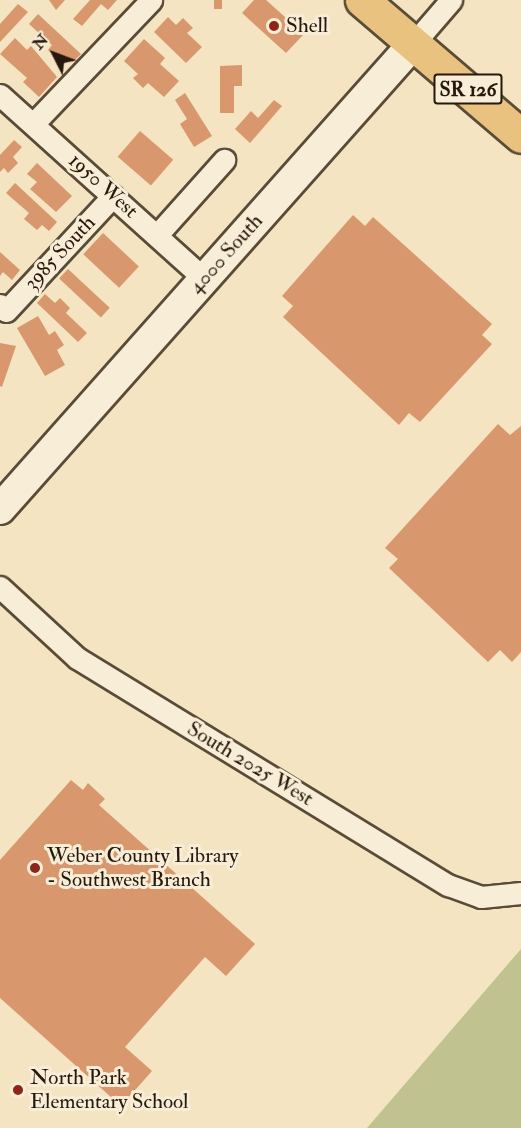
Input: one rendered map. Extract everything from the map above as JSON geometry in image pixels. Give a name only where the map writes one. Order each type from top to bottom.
[{"type":"main road","name":"SR 126","points":[[362,0],[521,136]]},
{"type":"street","points":[[34,123],[151,0]]},
{"type":"street","name":"4000 South","points":[[0,509],[452,0]]},
{"type":"street","name":"1950 West","points":[[0,95],[34,123],[204,279]]},
{"type":"street","points":[[156,235],[224,160]]},
{"type":"street","name":"3985 South","points":[[3,308],[113,196]]},
{"type":"street","name":"South 2025 West","points":[[0,587],[77,658],[448,885],[481,897],[521,893]]},
{"type":"green space","points":[[521,949],[521,1128],[367,1128]]},
{"type":"building","points":[[49,0],[65,0],[56,10]]},
{"type":"building","points":[[90,0],[117,0],[108,10],[101,4],[82,26],[73,19]]},
{"type":"building","points":[[214,0],[222,0],[222,9],[214,9]]},
{"type":"building","points":[[254,0],[266,0],[304,34],[286,53],[242,13]]},
{"type":"building","points":[[18,4],[28,12],[0,42],[0,24]]},
{"type":"building","points":[[38,14],[81,54],[73,62],[66,56],[62,62],[48,50],[52,45],[29,24]]},
{"type":"building","points":[[168,17],[176,25],[183,18],[193,28],[187,33],[202,47],[186,63],[154,32]]},
{"type":"building","points":[[15,38],[27,50],[31,46],[57,77],[39,97],[23,82],[27,78],[0,54]]},
{"type":"building","points":[[144,39],[165,58],[160,64],[179,81],[164,97],[148,83],[143,88],[133,78],[138,74],[124,61]]},
{"type":"building","points":[[242,65],[242,86],[234,86],[234,113],[220,113],[220,66]]},
{"type":"building","points":[[185,93],[212,136],[194,147],[180,124],[187,119],[175,100]]},
{"type":"building","points":[[274,100],[282,106],[250,143],[235,129],[251,111],[258,118]]},
{"type":"building","points":[[140,131],[173,160],[151,186],[118,157]]},
{"type":"building","points":[[14,140],[22,147],[13,157],[18,163],[8,173],[4,168],[0,172],[0,155]]},
{"type":"building","points":[[37,163],[72,196],[56,212],[30,189],[37,182],[27,174]]},
{"type":"building","points":[[15,183],[57,222],[49,231],[42,225],[37,230],[24,219],[29,213],[6,193]]},
{"type":"building","points":[[353,215],[365,226],[373,217],[492,324],[482,335],[492,344],[420,422],[409,413],[399,425],[283,317],[293,306],[282,296]]},
{"type":"building","points":[[103,233],[139,266],[119,288],[83,254]]},
{"type":"building","points":[[0,252],[20,270],[12,280],[3,272],[0,276]]},
{"type":"building","points":[[68,269],[110,308],[101,317],[59,279]]},
{"type":"building","points":[[45,294],[55,303],[60,298],[70,308],[66,313],[87,333],[78,342],[37,303]]},
{"type":"building","points":[[38,316],[49,335],[55,331],[64,345],[57,350],[65,365],[45,376],[17,328]]},
{"type":"building","points":[[0,343],[16,346],[2,387],[0,386]]},
{"type":"building","points":[[498,424],[510,435],[521,426],[521,652],[512,662],[500,650],[488,662],[389,568],[398,559],[385,548]]},
{"type":"building","points":[[71,780],[83,790],[88,783],[105,799],[99,805],[255,944],[226,976],[205,957],[125,1047],[152,1071],[121,1106],[0,998],[0,860]]},
{"type":"place","name":"Shell","points":[[274,26]]},
{"type":"place","name":"Weber County Library - Southwest Branch","points":[[35,868]]},
{"type":"place","name":"North Park Elementary School","points":[[18,1090]]}]
